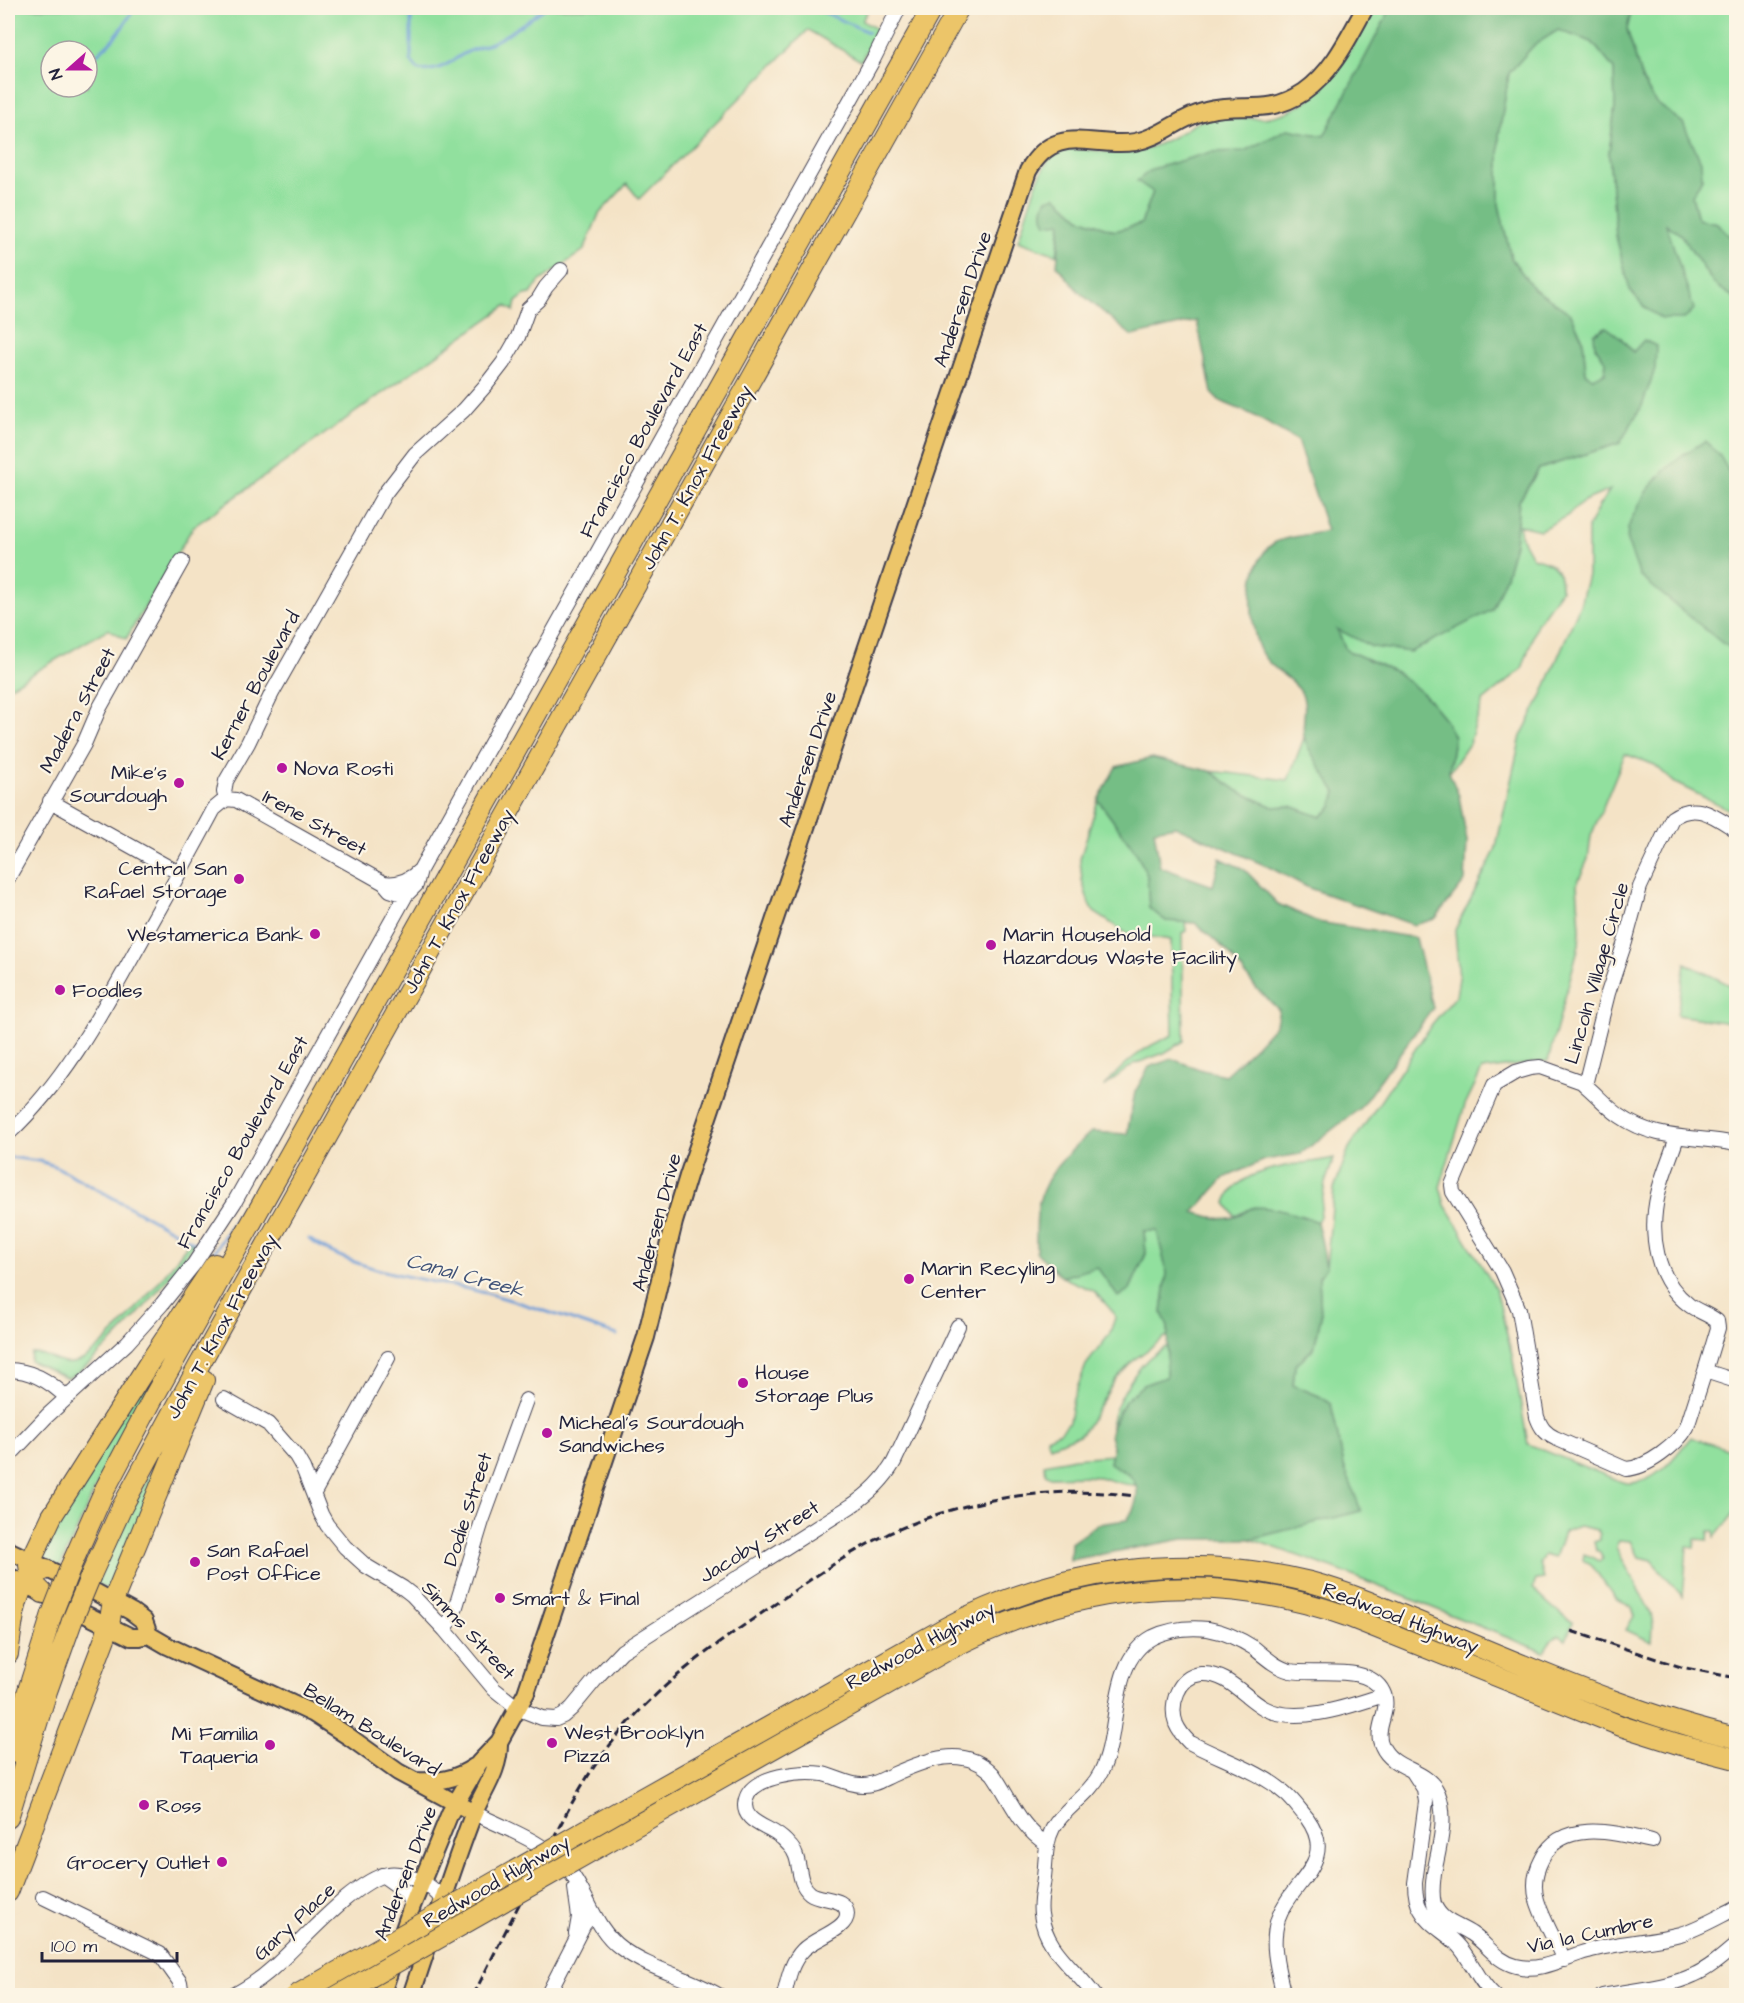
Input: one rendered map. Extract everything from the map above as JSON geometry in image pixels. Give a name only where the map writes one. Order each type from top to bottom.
[{"type":"highway","name":"John T. Knox Freeway","points":[[287,1161],[932,8]]},
{"type":"highway","name":"John T. Knox Freeway","points":[[8,1818],[44,1701],[72,1621],[117,1516],[144,1464],[959,8]]},
{"type":"highway","points":[[8,1754],[52,1614],[97,1507],[128,1445],[287,1161]]},
{"type":"highway","points":[[8,1654],[18,1603],[28,1574],[60,1502],[152,1357],[287,1161]]},
{"type":"highway","points":[[8,1892],[109,1625],[113,1601],[196,1398],[265,1247]]},
{"type":"highway","name":"Redwood Highway","points":[[295,1995],[927,1638],[980,1611],[1036,1589],[1074,1579],[1114,1572],[1194,1566],[1273,1574],[1312,1583],[1350,1595],[1635,1708],[1682,1724],[1737,1738]]},
{"type":"highway","points":[[28,1574],[34,1585],[43,1593]]},
{"type":"highway","name":"Redwood Highway","points":[[336,1995],[983,1632],[1056,1605],[1114,1593],[1192,1588],[1232,1590],[1270,1595],[1318,1606],[1621,1726],[1737,1759]]},
{"type":"highway","points":[[8,1856],[40,1783],[67,1735]]},
{"type":"main road","name":"Andersen Drive","points":[[381,1995],[412,1906],[454,1804],[479,1763],[499,1742],[526,1693],[646,1337],[674,1222],[688,1176],[1028,171],[1040,154],[1064,142],[1082,140],[1131,142],[1157,135],[1203,112],[1217,109],[1262,108],[1283,103],[1313,85],[1323,74],[1365,8]]},
{"type":"main road","name":"Bellam Boulevard","points":[[8,1550],[28,1574],[113,1601],[144,1621],[149,1635],[187,1656],[314,1714],[414,1781],[474,1813]]},
{"type":"main road","name":"Bellam Boulevard","points":[[43,1593],[131,1637],[149,1635]]},
{"type":"main road","name":"Andersen Drive","points":[[411,1995],[474,1813],[497,1768],[500,1753],[499,1742]]},
{"type":"main road","points":[[414,1781],[449,1780],[461,1776],[479,1763]]},
{"type":"street","name":"Francisco Boulevard East","points":[[8,1456],[141,1328],[175,1288],[209,1242],[242,1189],[404,888],[416,885],[420,870],[868,68],[899,8]]},
{"type":"street","name":"Kerner Boulevard","points":[[8,1134],[46,1093],[73,1059],[99,1016],[214,809],[226,799],[224,792],[226,781],[248,743],[272,693],[385,493],[415,454],[464,410],[486,385],[503,363],[518,337],[528,309],[538,300],[561,270]]},
{"type":"street","name":"Madera Street","points":[[8,878],[84,744],[99,709],[182,561]]},
{"type":"street","name":"Irene Street","points":[[226,799],[236,800],[384,883],[387,888],[395,892],[404,888]]},
{"type":"street","points":[[50,801],[179,873]]},
{"type":"street","name":"Lincoln Village Circle","points":[[1737,830],[1694,809],[1681,811],[1672,818],[1640,887],[1597,1033],[1585,1085],[1621,1118],[1653,1133],[1737,1144]]},
{"type":"street","points":[[1585,1085],[1540,1067],[1516,1072],[1494,1085],[1452,1185],[1453,1192],[1502,1270],[1519,1310],[1540,1427],[1555,1438],[1626,1468],[1644,1466],[1682,1436],[1718,1328],[1717,1321],[1707,1313],[1690,1306],[1675,1291],[1665,1275],[1654,1240],[1653,1227],[1658,1194],[1677,1137]]},
{"type":"street","name":"Jacoby Street","points":[[519,1709],[542,1719],[556,1719],[563,1716],[622,1651],[862,1499],[881,1482],[894,1462],[958,1326]]},
{"type":"street","points":[[314,1493],[388,1358]]},
{"type":"street","points":[[8,1370],[21,1370],[35,1374],[67,1398]]},
{"type":"street","points":[[1705,1371],[1737,1381]]},
{"type":"street","name":"Simms Street","points":[[224,1399],[268,1424],[296,1456],[314,1493],[321,1514],[345,1547],[366,1566],[403,1588],[445,1630],[494,1689],[519,1709]]},
{"type":"street","name":"Dodie Street","points":[[445,1630],[454,1613],[482,1521],[526,1400]]},
{"type":"street","points":[[1095,1995],[1053,1948],[1044,1926],[1041,1904],[1047,1844],[1054,1826],[1088,1792],[1102,1771],[1115,1723],[1120,1686],[1129,1661],[1142,1644],[1163,1633],[1196,1628],[1233,1636],[1283,1669],[1302,1673],[1363,1675],[1375,1682],[1384,1695],[1330,1712],[1284,1714],[1264,1708],[1232,1684],[1210,1674],[1199,1674],[1185,1682],[1175,1698],[1173,1706],[1176,1725],[1182,1735],[1190,1742],[1286,1793],[1317,1835],[1319,1844],[1313,1865],[1278,1919],[1275,1942],[1276,1995]]},
{"type":"street","name":"Via la Cumbre","points":[[1384,1695],[1384,1711],[1379,1733],[1381,1744],[1390,1757],[1413,1773],[1424,1790],[1426,1802],[1416,1876],[1416,1895],[1424,1915],[1444,1926],[1474,1936],[1495,1956],[1510,1964],[1533,1968],[1593,1949],[1676,1935],[1697,1928],[1737,1908]]},
{"type":"street","points":[[784,1995],[795,1960],[813,1941],[843,1924],[847,1916],[846,1909],[842,1903],[813,1896],[803,1886],[797,1856],[792,1847],[776,1833],[749,1817],[745,1803],[747,1794],[754,1785],[780,1777],[807,1773],[823,1774],[865,1786],[927,1761],[958,1757],[980,1763],[993,1774],[1023,1822],[1047,1844]]},
{"type":"street","points":[[474,1813],[550,1853],[573,1877],[593,1914],[606,1933],[621,1948],[720,1995]]},
{"type":"street","points":[[1564,1960],[1537,1899],[1536,1876],[1544,1855],[1559,1840],[1580,1832],[1595,1832],[1652,1841]]},
{"type":"street","points":[[382,1875],[400,1874],[422,1882],[437,1892],[443,1902]]},
{"type":"street","points":[[382,1875],[406,1892],[412,1906]]},
{"type":"street","name":"Gary Place","points":[[232,1995],[252,1984],[272,1968],[355,1890],[382,1875]]},
{"type":"street","points":[[573,1877],[579,1917],[574,1944]]},
{"type":"street","points":[[43,1897],[160,1954],[180,1982],[182,1995]]},
{"type":"street","points":[[547,1995],[584,1924],[593,1914]]},
{"type":"street","name":"Via la Cumbre","points":[[1444,1926],[1461,1948],[1476,1975],[1495,1995]]},
{"type":"street","points":[[1602,1995],[1666,1984],[1689,1977],[1712,1965],[1737,1945]]},
{"type":"street","points":[[1277,1968],[1284,1995]]},
{"type":"green space","points":[[8,8],[869,8],[862,21],[877,29],[861,61],[808,30],[639,199],[627,184],[599,214],[584,250],[539,282],[531,294],[525,295],[516,302],[514,311],[506,306],[193,527],[126,639],[108,629],[8,688]]},
{"type":"green space","points":[[1374,8],[1391,8],[1324,136],[1288,129],[1244,152],[1211,152],[1153,192],[1141,224],[1115,231],[1080,218],[1056,196],[1061,222],[1057,255],[1018,241],[1036,184],[1052,157],[1060,152],[1077,149],[1114,153],[1137,151],[1163,142],[1203,120],[1224,117],[1262,118],[1283,114],[1301,105],[1317,93],[1330,78],[1343,61]]},
{"type":"green space","points":[[1391,8],[1632,8],[1627,29],[1642,80],[1655,102],[1683,123],[1701,162],[1702,178],[1692,196],[1698,219],[1717,223],[1736,241],[1736,299],[1714,284],[1681,235],[1666,224],[1694,309],[1684,319],[1662,319],[1645,308],[1630,290],[1616,236],[1609,153],[1615,108],[1614,69],[1592,42],[1558,30],[1534,45],[1509,73],[1499,135],[1499,205],[1511,258],[1533,288],[1571,314],[1583,340],[1586,373],[1592,378],[1605,373],[1606,362],[1595,346],[1594,334],[1606,327],[1620,337],[1633,352],[1644,340],[1656,346],[1655,369],[1642,406],[1620,443],[1539,469],[1519,501],[1515,543],[1506,576],[1492,610],[1411,652],[1372,647],[1337,629],[1346,650],[1396,672],[1425,695],[1444,718],[1454,737],[1449,772],[1459,796],[1467,841],[1465,881],[1435,919],[1414,925],[1309,888],[1269,867],[1175,826],[1154,830],[1160,867],[1213,886],[1220,858],[1244,869],[1278,904],[1318,922],[1416,938],[1433,1008],[1359,1109],[1300,1154],[1265,1160],[1224,1178],[1194,1212],[1211,1217],[1228,1218],[1258,1207],[1275,1209],[1317,1222],[1326,1267],[1319,1277],[1321,1317],[1314,1348],[1295,1365],[1293,1385],[1331,1404],[1344,1466],[1361,1511],[1251,1539],[1183,1539],[1070,1560],[1071,1543],[1098,1524],[1127,1520],[1135,1504],[1137,1492],[1134,1481],[1128,1474],[1110,1463],[1113,1446],[1110,1435],[1125,1401],[1143,1385],[1166,1377],[1168,1327],[1162,1313],[1167,1273],[1157,1231],[1144,1231],[1146,1253],[1130,1289],[1118,1297],[1097,1267],[1062,1277],[1036,1252],[1037,1214],[1043,1189],[1056,1168],[1091,1132],[1127,1134],[1135,1092],[1149,1067],[1172,1059],[1202,1070],[1225,1075],[1276,1024],[1279,1010],[1257,989],[1227,951],[1195,923],[1166,921],[1149,908],[1147,875],[1136,852],[1098,800],[1116,767],[1152,758],[1210,771],[1238,791],[1273,807],[1290,806],[1321,817],[1332,807],[1336,792],[1305,741],[1303,731],[1305,709],[1301,692],[1264,656],[1260,650],[1253,624],[1254,578],[1265,552],[1279,541],[1327,531],[1297,440],[1251,414],[1220,401],[1212,393],[1197,321],[1132,336],[1079,292],[1057,266],[1061,222],[1046,224],[1043,208],[1047,199],[1056,196],[1080,218],[1115,231],[1141,224],[1153,192],[1137,181],[1152,169],[1211,152],[1244,151],[1288,129],[1324,136]]},
{"type":"green space","points":[[1632,8],[1736,8],[1734,61],[1736,63],[1736,241],[1717,223],[1698,219],[1692,196],[1702,178],[1683,123],[1655,102],[1642,80],[1627,29]]},
{"type":"green space","points":[[1558,30],[1592,42],[1614,69],[1615,108],[1609,153],[1616,236],[1631,290],[1665,223],[1681,235],[1714,284],[1736,299],[1736,813],[1675,783],[1655,765],[1625,754],[1591,836],[1588,859],[1577,884],[1579,945],[1548,1061],[1482,1070],[1465,1105],[1440,1187],[1445,1205],[1496,1289],[1512,1355],[1528,1444],[1629,1483],[1641,1482],[1658,1473],[1691,1437],[1736,1452],[1736,1511],[1715,1537],[1714,1531],[1709,1531],[1708,1540],[1695,1539],[1694,1547],[1687,1546],[1683,1597],[1651,1560],[1639,1557],[1631,1541],[1619,1540],[1616,1547],[1651,1614],[1652,1642],[1626,1630],[1634,1616],[1631,1606],[1616,1600],[1593,1567],[1583,1560],[1584,1554],[1600,1561],[1603,1559],[1600,1552],[1596,1550],[1594,1542],[1600,1540],[1597,1530],[1579,1526],[1564,1532],[1555,1558],[1544,1555],[1540,1563],[1544,1579],[1536,1580],[1533,1588],[1573,1622],[1566,1640],[1560,1636],[1554,1638],[1544,1652],[1335,1569],[1251,1539],[1360,1511],[1344,1466],[1331,1404],[1319,1396],[1293,1386],[1295,1365],[1314,1348],[1321,1317],[1319,1277],[1326,1267],[1334,1189],[1349,1148],[1432,1024],[1456,996],[1459,978],[1455,930],[1495,851],[1521,736],[1541,697],[1580,605],[1588,575],[1588,528],[1598,507],[1610,490],[1582,502],[1567,516],[1540,530],[1519,525],[1521,537],[1532,557],[1545,561],[1558,571],[1561,590],[1537,624],[1522,669],[1483,701],[1469,744],[1449,773],[1454,737],[1444,718],[1425,695],[1396,672],[1346,650],[1337,628],[1372,647],[1506,576],[1515,543],[1519,501],[1539,469],[1620,443],[1633,352],[1620,337],[1595,346],[1606,362],[1604,373],[1592,379],[1586,373],[1583,340],[1571,314],[1533,288],[1511,258],[1499,205],[1499,135],[1509,73],[1534,45]]},
{"type":"green space","points":[[1705,441],[1720,456],[1734,481],[1736,480],[1736,651],[1722,643],[1640,576],[1627,541],[1631,520],[1646,492],[1664,471],[1684,454]]},
{"type":"green space","points":[[1304,738],[1336,792],[1332,807],[1321,817],[1291,806],[1273,807],[1238,791],[1210,771],[1288,780]]},
{"type":"green space","points":[[1098,800],[1136,852],[1147,875],[1149,908],[1166,921],[1185,922],[1186,931],[1182,933],[1184,1041],[1164,1053],[1134,1064],[1103,1087],[1135,1056],[1173,1035],[1171,940],[1126,933],[1094,912],[1089,904],[1082,880],[1080,859]]},
{"type":"green space","points":[[1685,963],[1736,988],[1736,1024],[1677,1015]]},
{"type":"green space","points":[[1334,1158],[1325,1183],[1317,1222],[1304,1216],[1254,1207],[1235,1216],[1226,1203],[1233,1190],[1243,1181],[1257,1174],[1288,1165]]},
{"type":"green space","points":[[1144,1231],[1157,1231],[1167,1273],[1162,1313],[1168,1327],[1168,1335],[1135,1359],[1115,1380],[1086,1428],[1079,1435],[1050,1446],[1047,1438],[1060,1432],[1069,1422],[1073,1399],[1086,1365],[1109,1335],[1115,1318],[1114,1313],[1094,1291],[1062,1277],[1097,1267],[1118,1296],[1130,1289],[1146,1254]]},
{"type":"green space","points":[[189,1242],[194,1245],[149,1301],[113,1341],[81,1371],[67,1378],[30,1361],[31,1353],[69,1363],[85,1358],[135,1310]]},
{"type":"green space","points":[[1167,1346],[1166,1378],[1146,1384],[1131,1395],[1119,1410],[1111,1429],[1119,1402],[1130,1382],[1148,1359]]},
{"type":"green space","points":[[161,1352],[167,1356],[101,1476],[60,1567],[39,1558],[63,1510]]},
{"type":"green space","points":[[176,1425],[114,1591],[96,1585],[112,1545]]},
{"type":"green space","points":[[1112,1455],[1110,1463],[1130,1476],[1137,1485],[1122,1484],[1099,1477],[1050,1477],[1046,1474],[1044,1464],[1074,1458]]},
{"type":"waterway","points":[[99,52],[114,38],[134,8]]},
{"type":"waterway","points":[[411,8],[411,61],[418,70],[424,71],[440,67],[495,41],[515,30],[545,8]]},
{"type":"waterway","points":[[814,8],[868,32]]},
{"type":"waterway","name":"Canal Creek","points":[[8,1157],[39,1161],[55,1166],[195,1243]]},
{"type":"waterway","name":"Canal Creek","points":[[213,1254],[246,1201]]},
{"type":"waterway","name":"Canal Creek","points":[[309,1239],[328,1251],[371,1267],[486,1293],[617,1335]]},
{"type":"railway","points":[[473,1996],[563,1819],[593,1769],[636,1714],[655,1695],[717,1644],[854,1552],[932,1516],[965,1506],[1032,1494],[1066,1492],[1135,1496]]},
{"type":"railway","points":[[1571,1631],[1681,1667],[1736,1678]]},
{"type":"place","name":"Nova Rosti","points":[[282,768]]},
{"type":"place","name":"Mike's Sourdough","points":[[179,783]]},
{"type":"place","name":"Central San Rafael Storage","points":[[239,879]]},
{"type":"place","name":"Westamerica Bank","points":[[315,934]]},
{"type":"place","name":"Marin Household Hazardous Waste Facility","points":[[991,945]]},
{"type":"place","name":"Foodles","points":[[60,990]]},
{"type":"place","name":"Marin Recyling Center","points":[[909,1279]]},
{"type":"place","name":"House Storage Plus","points":[[743,1383]]},
{"type":"place","name":"Micheal’s Sourdough Sandwiches","points":[[547,1433]]},
{"type":"place","name":"San Rafael Post Office","points":[[195,1562]]},
{"type":"place","name":"Smart & Final","points":[[500,1598]]},
{"type":"place","name":"West Brooklyn Pizza","points":[[552,1743]]},
{"type":"place","name":"Mi Familia Taqueria","points":[[270,1745]]},
{"type":"place","name":"Ross","points":[[144,1805]]},
{"type":"place","name":"Grocery Outlet","points":[[222,1862]]}]
